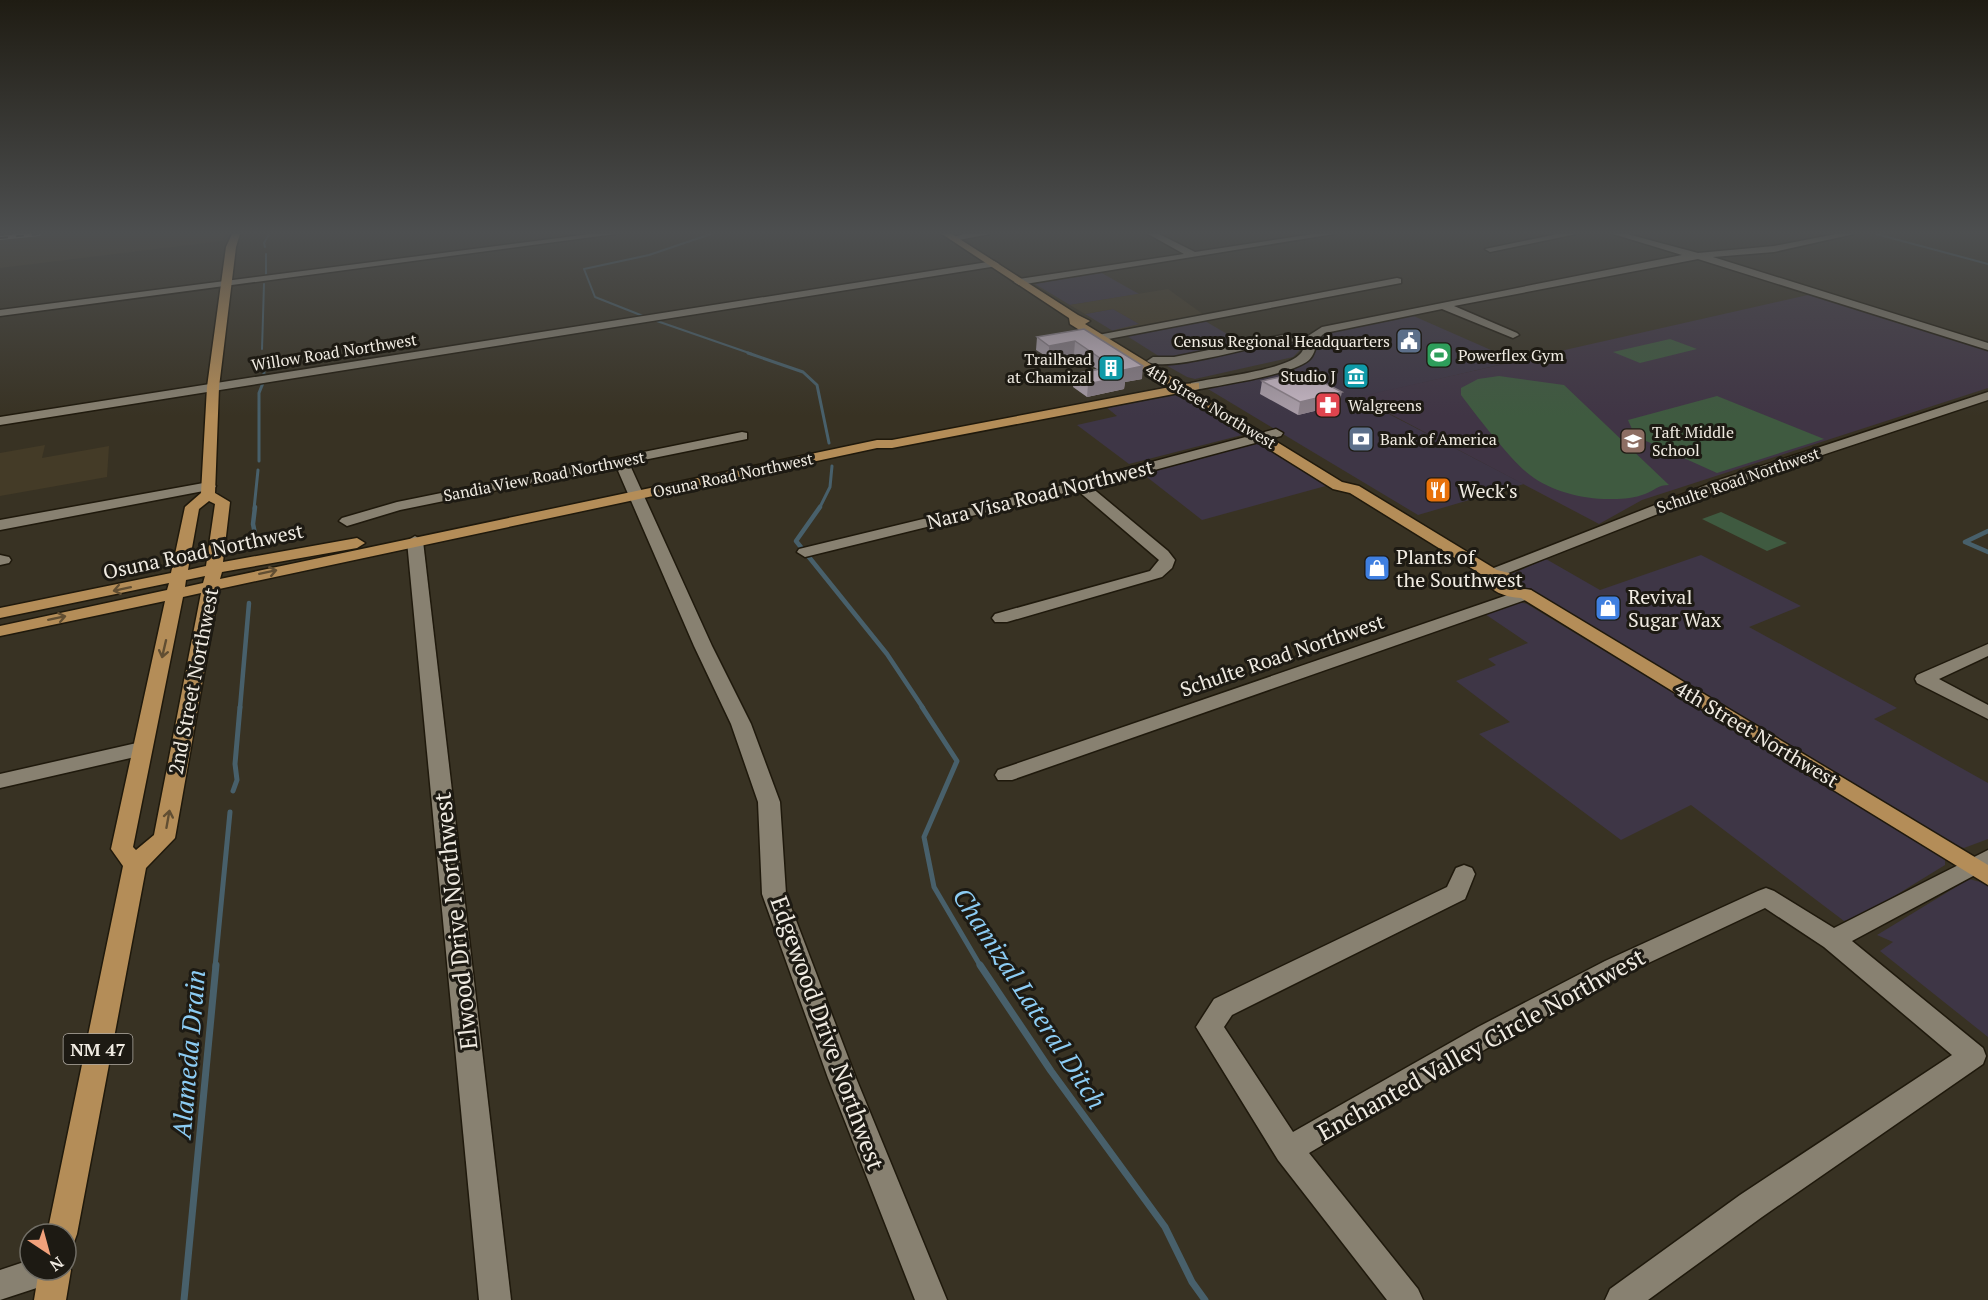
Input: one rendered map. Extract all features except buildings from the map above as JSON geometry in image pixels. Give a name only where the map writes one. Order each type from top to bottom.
[{"type":"main road","points":[[209,490],[213,387],[226,295]]},
{"type":"main road","name":"4th Street Northwest","points":[[1039,295],[1074,317],[1074,322],[1153,361],[1185,385]]},
{"type":"main road","name":"4th Street Northwest","points":[[1105,336],[1116,348],[1185,385],[1269,435],[1338,486],[1354,489],[1491,574],[1494,582],[1509,592],[1525,594],[1983,867]]},
{"type":"main road","name":"Osuna Road Northwest","points":[[0,613],[178,584],[415,541],[877,444],[892,444],[1185,385]]},
{"type":"main road","name":"2nd Street Northwest","points":[[209,490],[224,502],[213,577],[164,838],[135,864],[122,849],[141,749],[178,584],[192,507],[209,490]]},
{"type":"main road","name":"Osuna Road Northwest","points":[[0,631],[178,584]]},
{"type":"main road","name":"NM 47","points":[[64,1222],[135,864]]},
{"type":"main road","points":[[50,1300],[53,1282]]},
{"type":"street","points":[[0,313],[144,295]]},
{"type":"street","name":"Willow Road Northwest","points":[[0,421],[799,295]]},
{"type":"street","points":[[1105,336],[1324,295]]},
{"type":"street","points":[[1153,361],[1182,360],[1278,339],[1311,340],[1314,334],[1322,330],[1496,295]]},
{"type":"street","points":[[1823,295],[1988,347]]},
{"type":"street","points":[[1442,305],[1513,335]]},
{"type":"street","name":"Osuna Road Northwest","points":[[1185,385],[1282,366],[1304,358],[1311,340]]},
{"type":"street","name":"Schulte Road Northwest","points":[[1491,574],[1724,483],[1988,396]]},
{"type":"street","name":"Nara Visa Road Northwest","points":[[805,552],[1080,485],[1269,435]]},
{"type":"street","name":"Sandia View Road Northwest","points":[[347,521],[387,508],[742,436]]},
{"type":"street","name":"Edgewood Drive Northwest","points":[[621,461],[703,646],[741,724],[769,802],[774,894],[842,1078],[932,1300]]},
{"type":"street","points":[[1001,618],[1156,574],[1166,565],[1167,560],[1162,554],[1080,485]]},
{"type":"street","points":[[0,525],[209,490]]},
{"type":"street","name":"Elwood Drive Northwest","points":[[415,541],[495,1300]]},
{"type":"street","name":"Schulte Road Northwest","points":[[1005,775],[1525,594]]},
{"type":"street","points":[[1988,649],[1924,679],[1988,713]]},
{"type":"street","points":[[0,781],[141,749]]},
{"type":"street","points":[[1833,940],[1983,867]]},
{"type":"street","points":[[1407,1300],[1288,1150],[1209,1027],[1223,1007],[1457,893],[1464,874]]},
{"type":"street","name":"Enchanted Valley Circle Northwest","points":[[1288,1150],[1487,1035],[1614,968],[1766,897],[1833,940],[1973,1056],[1751,1206],[1621,1300]]},
{"type":"street","points":[[0,1286],[18,1280]]},
{"type":"shaded area","points":[[1053,295],[1135,295],[1070,305]]},
{"type":"shaded area","points":[[1133,295],[1176,295],[1204,315],[1117,331],[1114,330],[1139,324],[1113,309],[1085,314],[1070,305]]},
{"type":"shaded area","name":"Taft Middle School","points":[[1809,295],[1988,351],[1988,388],[1642,500],[1599,524],[1358,397]]},
{"type":"shaded area","points":[[1113,309],[1140,324],[1113,331],[1085,314]]},
{"type":"shaded area","points":[[1409,314],[1516,361],[1358,398],[1524,484],[1418,515],[1208,389],[1306,363],[1313,358],[1323,333]]},
{"type":"shaded area","points":[[1205,321],[1246,345],[1165,360],[1127,336]]},
{"type":"shaded area","points":[[1281,340],[1302,343],[1302,348],[1293,357],[1195,379],[1164,364]]},
{"type":"shaded area","points":[[1181,394],[1246,434],[1129,464],[1077,425],[1117,416],[1106,407]]},
{"type":"shaded area","points":[[1259,443],[1333,484],[1202,520],[1143,474]]},
{"type":"shaded area","points":[[45,445],[42,458],[109,446],[107,477],[0,496],[0,453]]},
{"type":"shaded area","points":[[1701,555],[1801,606],[1749,627],[1897,708],[1874,719],[1988,783],[1988,839],[1964,848],[1953,844],[1529,590],[1509,575],[1546,559],[1600,590]]},
{"type":"shaded area","points":[[1518,601],[1527,604],[1940,855],[1945,860],[1945,865],[1862,916],[1844,921],[1691,805],[1621,840],[1479,734],[1510,722],[1456,681],[1496,665],[1488,659],[1528,643],[1485,614]]},
{"type":"shaded area","points":[[1969,879],[1988,884],[1988,1037],[1880,951],[1893,942],[1877,935]]},
{"type":"green space","points":[[1670,339],[1697,349],[1640,363],[1613,352]]},
{"type":"green space","points":[[1499,376],[1564,385],[1669,485],[1633,497],[1603,499],[1570,494],[1539,481],[1513,460],[1461,395],[1461,388],[1478,379]]},
{"type":"green space","points":[[1717,396],[1824,439],[1717,473],[1635,436],[1628,420]]},
{"type":"green space","points":[[1721,512],[1787,543],[1767,551],[1702,519]]},
{"type":"waterway","name":"Alameda Drain","points":[[262,349],[264,295]]},
{"type":"waterway","points":[[594,295],[643,316]]},
{"type":"waterway","points":[[654,320],[752,354]]},
{"type":"waterway","points":[[748,353],[803,372],[817,385],[829,443]]},
{"type":"waterway","name":"Alameda Drain","points":[[263,358],[264,374]]},
{"type":"waterway","name":"Alameda Drain","points":[[259,461],[259,393],[263,383]]},
{"type":"waterway","name":"Chamizal Lateral Ditch","points":[[820,507],[830,487],[832,466]]},
{"type":"waterway","name":"Alameda Drain","points":[[254,509],[258,470]]},
{"type":"waterway","name":"Alameda Drain","points":[[255,507],[253,524],[256,539]]},
{"type":"waterway","name":"Chamizal Lateral Ditch","points":[[820,507],[796,541],[887,654],[923,708]]},
{"type":"waterway","points":[[1988,531],[1965,542],[1988,552]]},
{"type":"waterway","name":"Alameda Drain","points":[[240,708],[249,603]]},
{"type":"waterway","name":"Alameda Drain","points":[[233,791],[237,780],[235,764],[240,707]]},
{"type":"waterway","name":"Chamizal Lateral Ditch","points":[[922,707],[957,761],[924,837],[934,887],[981,967]]},
{"type":"waterway","name":"Alameda Drain","points":[[215,967],[230,812]]},
{"type":"waterway","name":"Alameda Drain","points":[[184,1300],[216,965]]},
{"type":"waterway","name":"Chamizal Lateral Ditch","points":[[980,965],[1051,1071],[1165,1227],[1192,1282],[1205,1300]]},
{"type":"place","name":"Census Regional Headquarters","points":[[1409,341]]},
{"type":"place","name":"Powerflex Gym","points":[[1439,355]]},
{"type":"place","name":"Trailhead at Chamizal","points":[[1111,368]]},
{"type":"place","name":"Studio J","points":[[1356,376]]},
{"type":"place","name":"Walgreens","points":[[1328,405]]},
{"type":"place","name":"Bank of America","points":[[1361,439]]},
{"type":"place","name":"Taft Middle School","points":[[1633,441]]},
{"type":"place","name":"Weck's","points":[[1438,490]]},
{"type":"place","name":"Plants of the Southwest","points":[[1377,568]]},
{"type":"place","name":"Revival Sugar Wax","points":[[1608,608]]}]
